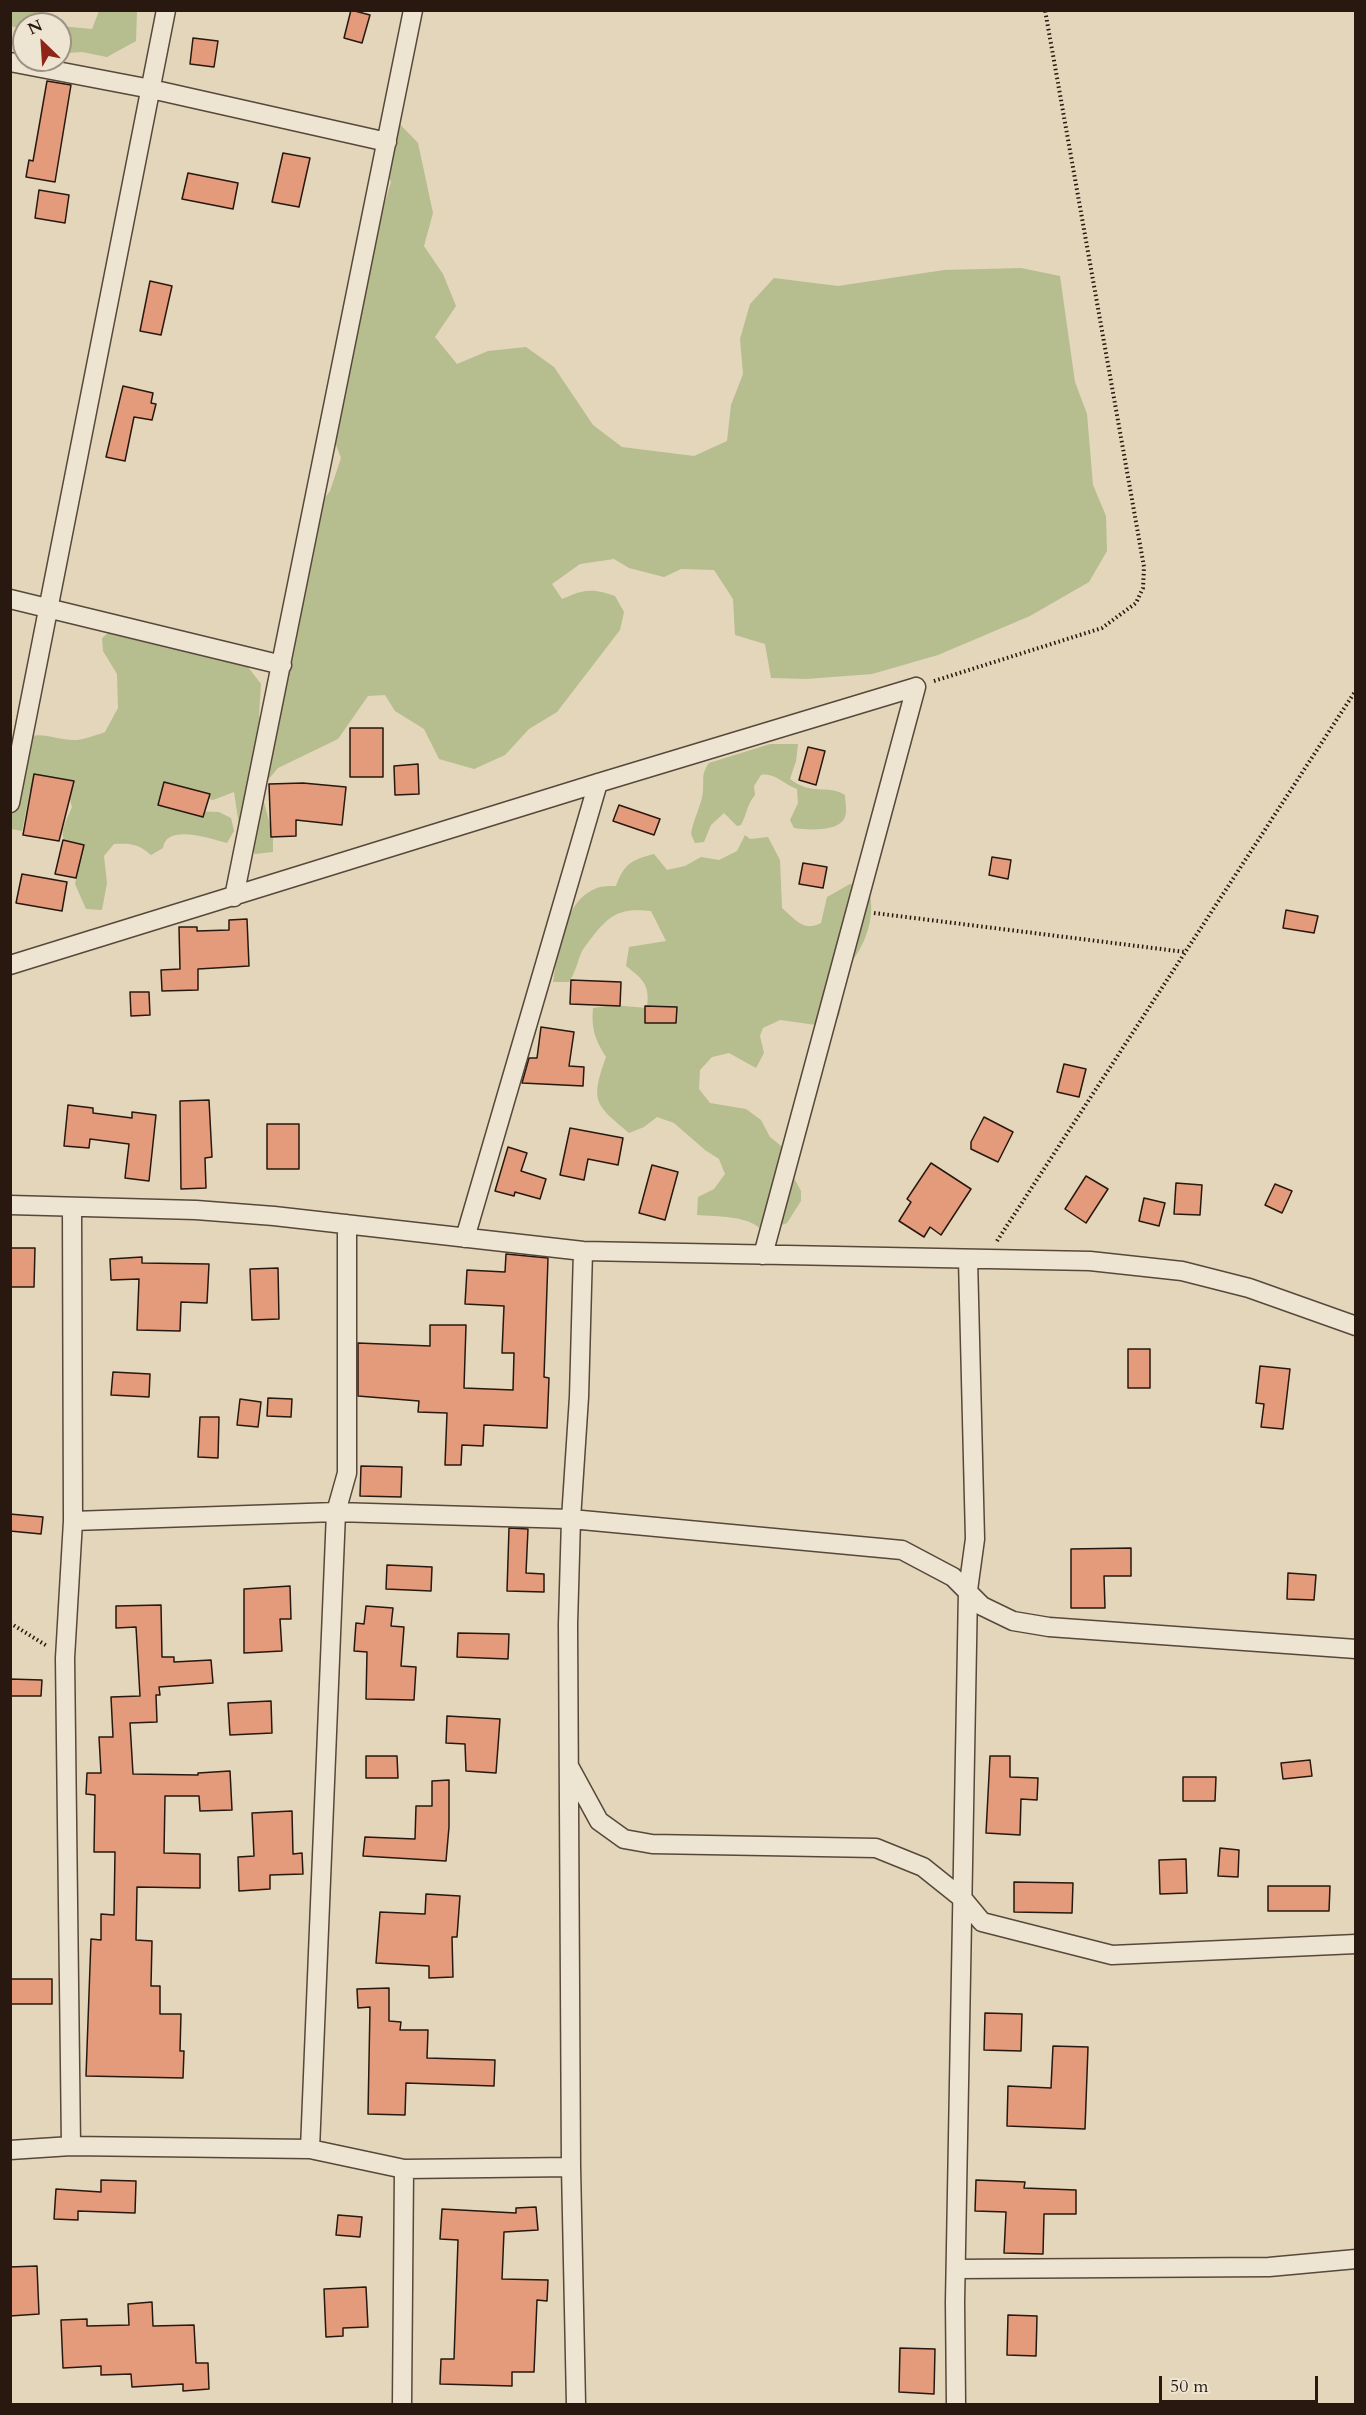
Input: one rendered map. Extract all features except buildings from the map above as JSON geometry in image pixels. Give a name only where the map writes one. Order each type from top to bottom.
[{"type":"street","points":[[10,803],[166,10]]},
{"type":"street","points":[[234,897],[413,10]]},
{"type":"street","points":[[10,62],[150,89],[387,142]]},
{"type":"street","points":[[10,598],[282,665]]},
{"type":"street","points":[[10,965],[916,687]]},
{"type":"street","points":[[764,1255],[916,687]]},
{"type":"street","points":[[465,1238],[598,783]]},
{"type":"street","points":[[10,1205],[196,1210],[274,1216],[583,1251],[1090,1261],[1182,1271],[1249,1288],[1356,1326]]},
{"type":"street","points":[[71,2146],[65,1658],[73,1521],[72,1208]]},
{"type":"street","points":[[310,2149],[336,1512],[347,1473],[348,1224]]},
{"type":"street","points":[[576,2404],[571,2167],[568,1624],[571,1519],[579,1397],[583,1251]]},
{"type":"street","points":[[956,2404],[956,2269],[968,1590],[975,1539],[977,1259]]},
{"type":"street","points":[[73,1521],[336,1512],[571,1519],[902,1550],[953,1577],[982,1606],[1013,1621],[1049,1627],[1356,1649]]},
{"type":"street","points":[[568,1764],[599,1821],[624,1839],[652,1844],[876,1848],[923,1867],[963,1899],[982,1922],[1112,1955],[1356,1944]]},
{"type":"street","points":[[10,2150],[71,2146],[310,2149],[404,2169],[571,2167]]},
{"type":"street","points":[[402,2404],[404,2169]]},
{"type":"street","points":[[956,2269],[1269,2267],[1356,2259]]},
{"type":"path","points":[[916,687],[1102,628],[1136,603],[1143,588],[1142,556],[1045,10]]},
{"type":"path","points":[[977,1259],[1185,952],[1356,690]]},
{"type":"path","points":[[856,911],[1185,952]]},
{"type":"path","points":[[10,1623],[65,1658]]},
{"type":"green space","points":[[11,10],[40,11],[12,12],[11,26]]},
{"type":"green space","points":[[99,11],[137,11],[136,41],[107,57],[82,52],[72,53],[72,27],[92,29]]},
{"type":"green space","points":[[393,117],[418,143],[433,213],[424,246],[443,274],[456,306],[435,337],[457,364],[488,351],[526,347],[554,367],[593,425],[622,447],[694,456],[727,441],[731,405],[743,374],[740,339],[750,304],[774,278],[838,286],[944,270],[1021,268],[1060,276],[1075,382],[1087,414],[1093,485],[1106,516],[1107,551],[1089,582],[1030,616],[938,655],[872,674],[806,679],[771,678],[765,644],[735,635],[733,599],[714,570],[681,569],[664,577],[629,568],[614,559],[580,564],[552,584],[562,599],[588,591],[615,596],[624,612],[620,630],[557,712],[529,729],[505,755],[474,769],[439,759],[424,729],[395,711],[385,695],[368,696],[338,739],[278,768],[267,781],[263,799],[273,835],[273,852],[255,854],[239,825],[234,792],[213,800],[174,791],[191,811],[219,812],[231,818],[234,831],[227,843],[201,836],[181,834],[166,840],[163,848],[151,855],[134,845],[114,844],[104,856],[107,883],[102,910],[86,909],[75,884],[80,861],[63,836],[64,825],[72,807],[66,785],[39,781],[30,791],[22,831],[11,829],[10,792],[30,736],[77,740],[105,732],[118,708],[117,674],[103,651],[102,638],[113,629],[245,663],[261,684],[259,715],[263,729],[308,520],[330,491],[341,458],[329,426],[374,238],[391,182],[379,150]]},
{"type":"green space","points":[[770,744],[798,744],[796,761],[790,779],[805,787],[832,790],[845,795],[844,819],[828,828],[794,828],[790,820],[798,803],[797,789],[770,775],[761,775],[754,786],[755,795],[741,825],[737,826],[724,813],[711,825],[704,842],[695,843],[691,834],[702,796],[704,774],[709,763]]},
{"type":"green space","points":[[745,835],[750,839],[768,837],[780,860],[782,908],[800,923],[809,926],[821,923],[827,897],[850,884],[868,886],[871,904],[868,930],[844,975],[842,1004],[838,1017],[831,1027],[780,1020],[763,1028],[760,1036],[764,1053],[756,1068],[729,1053],[712,1057],[700,1070],[699,1089],[710,1103],[746,1109],[761,1120],[770,1137],[785,1149],[788,1167],[801,1191],[801,1201],[787,1223],[762,1230],[740,1219],[697,1215],[698,1197],[714,1189],[725,1174],[719,1159],[674,1123],[657,1117],[644,1127],[629,1133],[609,1115],[599,1101],[598,1084],[606,1057],[595,1034],[593,1008],[612,1005],[647,1008],[648,994],[644,984],[626,966],[629,947],[666,941],[651,911],[632,910],[612,917],[599,928],[583,949],[569,982],[553,982],[564,928],[576,904],[586,894],[599,887],[616,886],[625,868],[639,858],[654,854],[667,870],[685,866],[701,857],[719,860],[737,851]]}]
